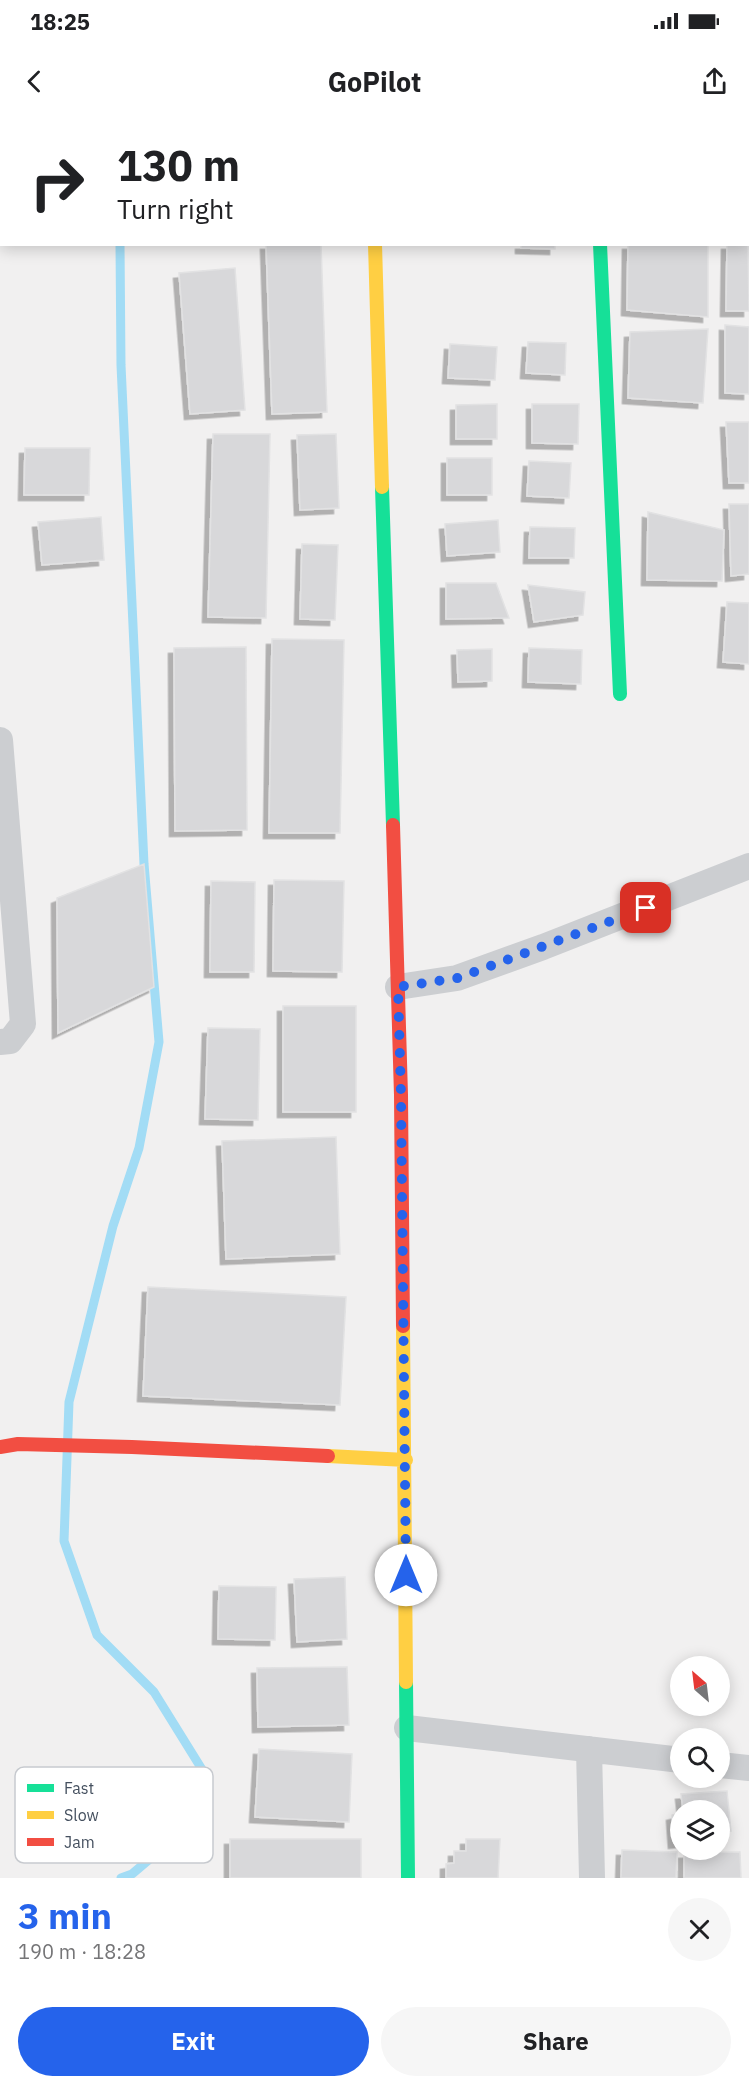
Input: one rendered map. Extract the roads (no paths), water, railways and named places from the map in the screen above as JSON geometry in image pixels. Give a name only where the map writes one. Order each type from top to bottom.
[{"type":"street","points":[[375,246],[401,1095],[408,1878]]},
{"type":"street","points":[[600,246],[620,694]]},
{"type":"street","points":[[0,740],[23,1024],[10,1041],[0,1042]]},
{"type":"street","points":[[398,987],[458,978],[543,948],[749,866]]},
{"type":"street","points":[[0,1447],[18,1444],[132,1447],[406,1460]]},
{"type":"street","points":[[407,1728],[670,1759]]},
{"type":"street","points":[[589,1749],[592,1878]]},
{"type":"street","points":[[730,1766],[749,1768]]},
{"type":"waterway","points":[[120,246],[121,365],[144,864],[159,1042],[139,1148],[113,1226],[69,1402],[64,1541],[97,1635],[154,1692],[201,1767]]},
{"type":"waterway","points":[[121,1878],[132,1874],[145,1863]]}]
